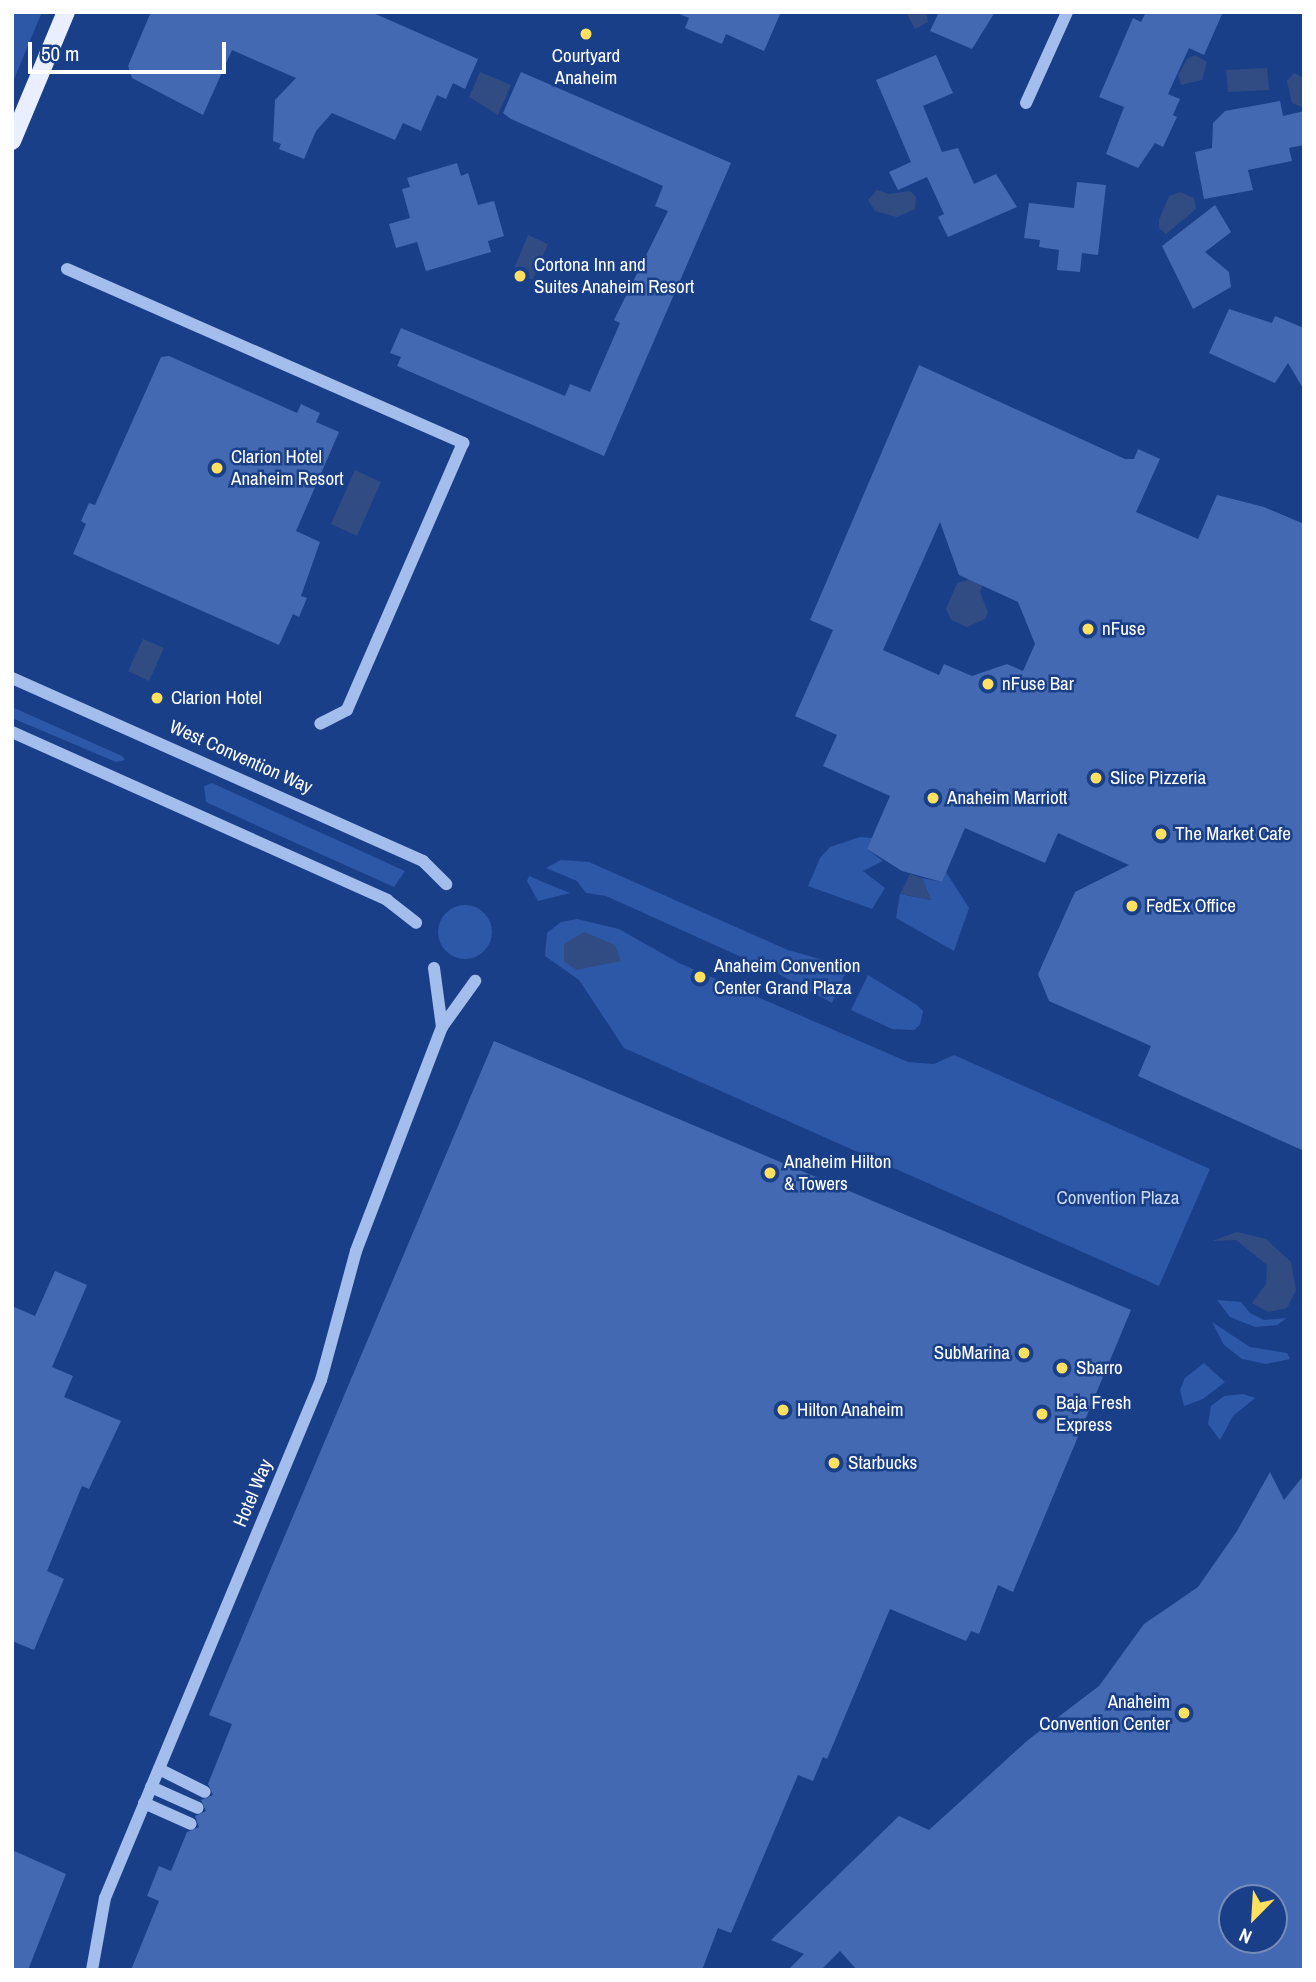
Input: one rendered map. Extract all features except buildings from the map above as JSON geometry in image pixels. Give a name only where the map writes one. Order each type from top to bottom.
[{"type":"main road","points":[[12,141],[66,12]]},
{"type":"street","points":[[1026,103],[1067,12]]},
{"type":"street","points":[[66,269],[463,443],[347,709],[320,724]]},
{"type":"street","name":"West Convention Way","points":[[12,678],[423,861],[446,884]]},
{"type":"street","points":[[12,732],[387,900],[416,923]]},
{"type":"street","name":"Hotel Way","points":[[434,968],[442,1027]]},
{"type":"street","name":"Hotel Way","points":[[92,1970],[102,1907],[321,1380],[356,1251],[442,1027],[475,981]]},
{"type":"street","points":[[159,1769],[205,1791]]},
{"type":"street","points":[[151,1787],[198,1808]]},
{"type":"street","points":[[144,1803],[191,1824]]},
{"type":"green space","points":[[15,12],[42,12],[12,84],[12,18]]},
{"type":"green space","points":[[12,707],[122,756],[125,760],[116,762],[12,718]]},
{"type":"green space","points":[[212,783],[405,871],[394,887],[247,821],[206,802],[204,786]]},
{"type":"green space","points":[[860,837],[872,838],[867,849],[883,861],[863,871],[885,888],[872,909],[808,886],[820,858],[830,847]]},
{"type":"green space","points":[[561,860],[589,862],[788,950],[848,967],[832,1003],[777,973],[606,896],[586,893],[577,881],[546,868]]},
{"type":"green space","points":[[946,872],[969,908],[954,951],[896,918],[900,894],[931,900],[922,878],[942,882]]},
{"type":"green space","points":[[529,876],[570,893],[538,901],[527,881]]},
{"type":"green space","points":[[465,905],[484,913],[492,932],[484,951],[465,959],[446,951],[438,932],[446,913]]},
{"type":"green space","name":"Convention Plaza","points":[[577,919],[619,929],[679,963],[908,1062],[934,1064],[954,1055],[1210,1169],[1159,1286],[624,1048],[579,980],[545,956],[547,933],[561,922]]},
{"type":"green space","points":[[868,975],[917,1005],[923,1011],[920,1025],[914,1030],[892,1029],[851,1010]]},
{"type":"green space","points":[[1217,1300],[1241,1302],[1250,1313],[1264,1320],[1287,1318],[1277,1325],[1255,1327],[1230,1317]]},
{"type":"green space","points":[[1212,1322],[1250,1347],[1287,1353],[1290,1359],[1266,1364],[1242,1359],[1224,1345]]},
{"type":"green space","points":[[1204,1363],[1225,1382],[1203,1399],[1184,1406],[1180,1390],[1185,1378]]},
{"type":"green space","points":[[1243,1394],[1255,1398],[1233,1416],[1220,1440],[1208,1424],[1211,1406],[1224,1396]]},
{"type":"shaded area","points":[[906,12],[926,12],[928,22],[915,29]]},
{"type":"shaded area","points":[[1195,55],[1207,62],[1202,80],[1181,85],[1178,75],[1187,59]]},
{"type":"shaded area","points":[[1267,68],[1269,90],[1228,92],[1226,70]]},
{"type":"shaded area","points":[[480,72],[511,85],[498,115],[469,97]]},
{"type":"shaded area","points":[[1294,73],[1304,78],[1304,108],[1292,103],[1287,81]]},
{"type":"shaded area","points":[[877,190],[889,194],[910,191],[916,197],[915,209],[897,217],[875,211],[868,200]]},
{"type":"shaded area","points":[[1180,192],[1194,198],[1196,209],[1166,234],[1159,228],[1159,220],[1169,196]]},
{"type":"shaded area","points":[[528,235],[548,244],[533,279],[527,279],[513,271]]},
{"type":"shaded area","points":[[355,470],[381,482],[357,536],[331,524]]},
{"type":"shaded area","points":[[983,543],[989,570],[980,592],[988,612],[985,619],[967,627],[951,620],[946,609],[957,583],[967,580]]},
{"type":"shaded area","points":[[143,639],[164,648],[149,681],[128,671]]},
{"type":"shaded area","points":[[910,874],[922,878],[931,900],[900,894]]},
{"type":"shaded area","points":[[584,932],[615,945],[621,961],[576,970],[564,961],[564,944]]},
{"type":"shaded area","points":[[1237,1232],[1266,1239],[1291,1262],[1296,1290],[1287,1308],[1268,1312],[1252,1303],[1266,1284],[1267,1265],[1236,1240],[1212,1241]]},
{"type":"place","name":"Courtyard Anaheim","points":[[586,34]]},
{"type":"place","name":"Cortona Inn and Suites Anaheim Resort","points":[[520,276]]},
{"type":"place","name":"Clarion Hotel Anaheim Resort","points":[[217,468]]},
{"type":"place","name":"nFuse","points":[[1088,629]]},
{"type":"place","name":"nFuse Bar","points":[[988,684]]},
{"type":"place","name":"Clarion Hotel","points":[[157,698]]},
{"type":"place","name":"Slice Pizzeria","points":[[1096,778]]},
{"type":"place","name":"Anaheim Marriott","points":[[933,798]]},
{"type":"place","name":"The Market Cafe","points":[[1161,834]]},
{"type":"place","name":"FedEx Office","points":[[1132,906]]},
{"type":"place","name":"Anaheim Convention Center Grand Plaza","points":[[700,977]]},
{"type":"place","name":"Anaheim Hilton & Towers","points":[[770,1173]]},
{"type":"place","name":"SubMarina","points":[[1024,1353]]},
{"type":"place","name":"Sbarro","points":[[1062,1368]]},
{"type":"place","name":"Hilton Anaheim","points":[[783,1410]]},
{"type":"place","name":"Baja Fresh Express","points":[[1042,1414]]},
{"type":"place","name":"Starbucks","points":[[834,1463]]},
{"type":"place","name":"Anaheim Convention Center","points":[[1184,1713]]}]
